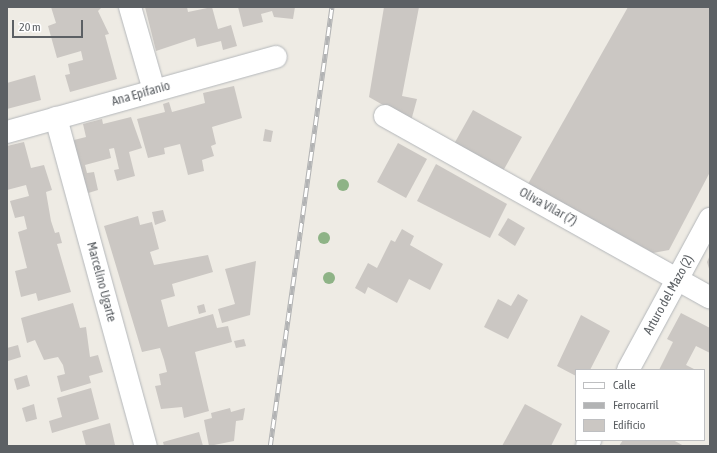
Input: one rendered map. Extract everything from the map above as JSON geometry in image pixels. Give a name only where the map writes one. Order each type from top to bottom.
[{"type":"street","points":[[130,7],[154,90]]},
{"type":"street","name":"Ana Epifanio","points":[[7,132],[276,57]]},
{"type":"street","name":"Oliva Vilar (7)","points":[[385,116],[710,298]]},
{"type":"street","name":"Marcelino Ugarte","points":[[56,118],[146,446]]},
{"type":"street","name":"Arturo del Mazo (2)","points":[[629,369],[710,220]]},
{"type":"building","points":[[51,7],[102,7],[98,11],[109,34],[105,35],[117,79],[70,92],[65,75],[70,74],[68,64],[83,60],[81,51],[57,58],[48,26],[56,23]]},
{"type":"building","points":[[145,7],[187,7],[188,12],[212,7],[218,29],[231,25],[237,46],[223,50],[221,41],[197,47],[195,38],[156,51]]},
{"type":"building","points":[[238,7],[295,7],[293,19],[274,17],[272,11],[261,14],[263,22],[243,27]]},
{"type":"building","points":[[384,7],[419,7],[402,96],[417,99],[411,121],[369,97]]},
{"type":"building","points":[[628,7],[710,7],[710,172],[669,250],[653,253],[528,184]]},
{"type":"building","points":[[35,75],[41,100],[7,109],[7,83]]},
{"type":"building","points":[[234,86],[242,118],[212,127],[216,144],[211,146],[214,156],[202,160],[204,171],[188,175],[180,144],[164,148],[165,154],[148,158],[137,119],[165,112],[163,104],[169,102],[172,112],[205,103],[203,93]]},
{"type":"building","points":[[473,110],[522,137],[503,171],[454,144]]},
{"type":"building","points":[[131,117],[142,148],[129,152],[135,176],[117,181],[114,170],[119,169],[114,148],[109,149],[111,158],[85,165],[87,173],[94,172],[98,190],[85,194],[70,141],[86,137],[83,124],[102,119],[103,124]]},
{"type":"building","points":[[265,129],[273,131],[271,142],[263,141]]},
{"type":"building","points":[[24,142],[31,168],[44,165],[52,190],[46,192],[51,221],[55,233],[59,232],[62,243],[57,244],[71,292],[38,301],[36,293],[21,297],[15,271],[27,268],[18,232],[27,229],[24,216],[15,218],[10,201],[29,196],[26,185],[7,190],[7,146]]},
{"type":"building","points":[[398,143],[427,159],[406,198],[377,182]]},
{"type":"building","points":[[436,164],[507,204],[490,238],[417,201]]},
{"type":"building","points":[[163,210],[166,221],[155,225],[152,212]]},
{"type":"building","points":[[138,216],[140,225],[152,222],[159,249],[150,252],[154,265],[208,255],[213,272],[172,284],[175,296],[161,300],[168,327],[213,314],[217,328],[228,326],[232,342],[195,352],[209,411],[184,418],[182,407],[161,409],[155,386],[161,385],[159,374],[167,372],[164,360],[160,348],[142,352],[104,226]]},
{"type":"building","points":[[508,218],[525,228],[515,246],[498,235]]},
{"type":"building","points":[[402,229],[414,236],[410,245],[443,264],[430,290],[409,279],[397,303],[368,287],[365,294],[355,288],[368,263],[377,268],[391,240],[395,242]]},
{"type":"building","points":[[710,255],[710,272],[707,262]]},
{"type":"building","points":[[256,261],[250,315],[222,323],[218,309],[235,304],[225,269]]},
{"type":"building","points":[[518,294],[528,300],[508,339],[484,327],[498,299],[511,306]]},
{"type":"building","points":[[73,303],[80,328],[86,327],[90,357],[98,355],[103,372],[89,376],[91,383],[61,392],[57,376],[65,374],[63,365],[58,357],[44,360],[35,340],[27,343],[21,318]]},
{"type":"building","points":[[204,304],[206,312],[199,314],[197,306]]},
{"type":"building","points":[[681,313],[710,328],[710,353],[696,346],[686,365],[694,369],[660,369],[673,342],[667,339]]},
{"type":"building","points":[[581,315],[610,331],[591,369],[575,369],[575,375],[557,366]]},
{"type":"building","points":[[244,339],[246,346],[236,348],[234,341]]},
{"type":"building","points":[[18,345],[21,357],[8,361],[7,348]]},
{"type":"building","points":[[27,375],[30,386],[17,390],[14,379]]},
{"type":"building","points":[[91,388],[99,419],[52,433],[49,421],[62,417],[57,398]]},
{"type":"building","points":[[34,404],[37,419],[26,422],[22,408]]},
{"type":"building","points":[[525,404],[562,424],[551,446],[502,446]]},
{"type":"building","points":[[230,408],[231,412],[245,408],[243,420],[236,421],[234,441],[209,446],[204,420],[212,418],[211,413]]},
{"type":"building","points":[[110,423],[115,445],[86,446],[82,431]]},
{"type":"building","points":[[199,432],[203,446],[164,446],[163,442]]},
{"type":"building","points":[[622,441],[675,441],[684,446],[619,446]]},
{"type":"railway","points":[[270,446],[332,7]]}]
